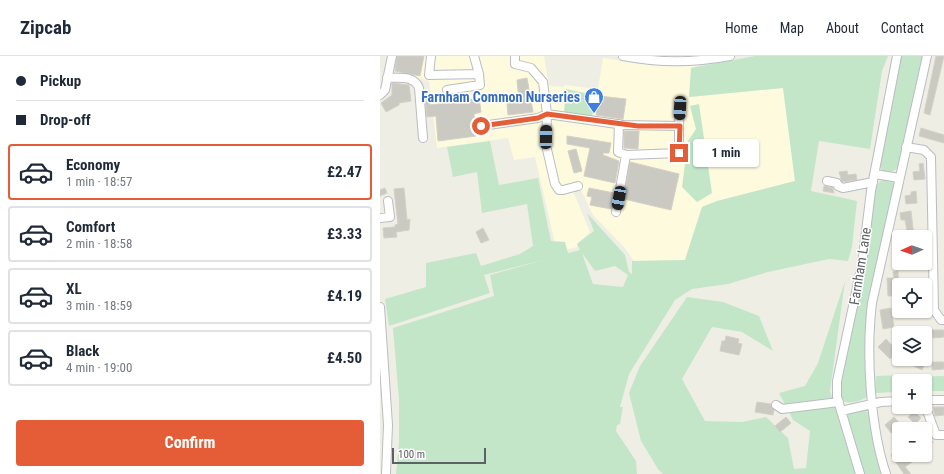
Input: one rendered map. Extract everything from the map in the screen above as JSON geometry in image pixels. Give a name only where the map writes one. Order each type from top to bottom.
[{"type":"street","points":[[380,95],[385,90],[392,56]]},
{"type":"street","points":[[431,56],[430,75],[479,74]]},
{"type":"street","points":[[447,90],[480,85],[479,74],[474,56]]},
{"type":"street","points":[[515,56],[515,64],[531,68],[543,82],[547,114],[546,145],[555,184],[559,190],[578,186]]},
{"type":"street","points":[[623,56],[646,60],[688,62],[730,56]]},
{"type":"street","name":"Farnham Lane","points":[[860,474],[841,411],[837,381],[860,270],[874,178],[897,56]]},
{"type":"street","points":[[886,474],[873,404],[869,332],[872,303],[927,56]]},
{"type":"street","points":[[387,78],[412,79],[417,82],[419,88],[423,138]]},
{"type":"street","points":[[619,124],[618,152],[626,156],[679,153],[680,108]]},
{"type":"street","points":[[481,126],[538,118],[547,114],[619,124],[680,126]]},
{"type":"street","points":[[906,147],[924,150],[931,157],[934,310],[941,320],[944,320]]},
{"type":"street","points":[[616,212],[626,156]]},
{"type":"street","points":[[827,181],[837,183],[838,186],[843,188],[874,178],[899,178]]},
{"type":"street","points":[[380,218],[390,217],[388,201]]},
{"type":"street","points":[[380,307],[388,425],[386,474]]},
{"type":"street","points":[[932,400],[944,400]]},
{"type":"street","points":[[776,405],[782,409],[839,402]]},
{"type":"street","points":[[841,411],[873,404],[892,402]]},
{"type":"street","points":[[928,414],[936,435],[944,435]]},
{"type":"shaded area","points":[[398,56],[544,56],[549,86],[564,87],[564,85],[598,89],[603,58],[653,65],[699,63],[699,65],[691,68],[690,97],[783,88],[795,181],[717,201],[702,207],[685,260],[634,261],[624,247],[593,215],[581,190],[573,191],[590,232],[577,244],[577,247],[557,252],[535,157],[514,160],[508,138],[437,148],[429,81],[410,76],[410,74],[395,71]]},
{"type":"green space","points":[[755,56],[888,56],[882,71],[870,149],[819,141],[811,191],[857,201],[852,247],[848,261],[829,259],[768,272],[728,284],[692,289],[675,300],[629,374],[620,407],[623,407],[620,424],[617,425],[616,431],[636,461],[637,474],[396,474],[399,443],[399,400],[393,328],[494,296],[490,275],[543,260],[484,275],[490,293],[389,326],[385,299],[426,287],[426,263],[476,253],[481,266],[520,254],[533,246],[527,204],[482,213],[477,172],[453,177],[447,147],[490,141],[499,185],[538,178],[551,241],[565,242],[568,253],[580,250],[577,244],[594,231],[587,213],[625,255],[629,272],[632,274],[632,261],[685,260],[702,207],[717,201],[795,181],[783,88],[689,97],[691,68]],"holes":[[[582,253],[595,271],[615,266],[628,275],[623,287],[593,284]]]},
{"type":"green space","points":[[901,56],[924,56],[898,168],[888,172],[881,169],[880,163]]},
{"type":"green space","points":[[566,89],[599,96],[597,112],[593,112],[592,119],[564,113]]},
{"type":"green space","points":[[699,104],[712,193],[697,202],[682,187],[688,141],[696,129],[690,106]]},
{"type":"green space","points":[[884,178],[890,179],[894,183],[894,189],[869,305],[866,329],[867,397],[853,402],[845,402],[839,395],[840,377],[874,187]]},
{"type":"green space","points":[[845,281],[830,391],[856,474],[663,474],[658,469],[641,441],[629,393],[640,366],[687,297],[723,302],[759,316],[773,351],[742,332],[712,327],[682,379],[705,421],[742,422],[766,417],[788,438],[794,469],[806,468],[810,431],[793,420],[779,393],[805,386],[818,363]]},
{"type":"green space","points":[[892,375],[892,392],[875,393],[876,376]]},
{"type":"green space","points":[[932,376],[944,376],[944,391],[932,391]]},
{"type":"green space","points":[[859,408],[869,413],[884,474],[862,474],[846,418],[851,411]]},
{"type":"building","points":[[397,56],[424,56],[420,76],[395,71]]},
{"type":"building","points":[[936,56],[944,56],[930,115],[924,113]]},
{"type":"building","points":[[527,78],[533,112],[508,115],[507,103],[519,101],[517,80]]},
{"type":"building","points":[[392,83],[409,85],[411,101],[399,103],[399,105],[386,112],[381,103],[392,95]]},
{"type":"building","points":[[429,96],[430,105],[479,98],[481,112],[474,114],[476,136],[438,141],[436,116],[427,117],[425,97]]},
{"type":"building","points":[[599,96],[626,99],[623,119],[596,115]]},
{"type":"building","points":[[921,128],[944,135],[944,143],[919,136]]},
{"type":"building","points":[[624,131],[639,131],[638,149],[624,148]]},
{"type":"building","points":[[567,136],[611,143],[609,153],[603,153],[603,155],[619,161],[615,183],[584,176],[590,148],[567,144]]},
{"type":"building","points":[[576,149],[582,171],[574,173],[568,151]]},
{"type":"building","points":[[630,162],[679,174],[671,210],[624,199]]},
{"type":"building","points":[[923,163],[925,179],[914,180],[913,172],[920,171],[919,164]]},
{"type":"building","points":[[847,171],[848,175],[856,174],[857,180],[842,182],[839,172]]},
{"type":"building","points":[[824,186],[833,188],[834,193],[823,191]]},
{"type":"building","points":[[385,188],[387,193],[380,196],[380,190]]},
{"type":"building","points":[[404,188],[407,220],[410,219],[409,230],[396,232],[397,237],[384,238],[383,228],[395,227],[395,225],[398,224],[394,189]]},
{"type":"building","points":[[589,188],[614,193],[611,209],[590,205],[592,197],[587,196]]},
{"type":"building","points":[[916,191],[917,203],[906,204],[905,196],[911,195],[911,192]]},
{"type":"building","points":[[911,211],[913,230],[907,230],[905,220],[901,220],[900,213]]},
{"type":"building","points":[[483,228],[489,240],[481,243],[476,232]]},
{"type":"building","points":[[898,271],[898,278],[894,278],[893,272]]},
{"type":"building","points":[[887,278],[892,278],[892,296],[888,296]]},
{"type":"building","points":[[891,308],[894,326],[883,329],[880,310]]},
{"type":"building","points":[[932,330],[944,330],[944,337],[933,338]]},
{"type":"building","points":[[726,336],[739,339],[738,343],[742,344],[739,355],[720,351],[722,341],[725,341]]},
{"type":"building","points":[[886,339],[892,346],[892,357],[890,359],[878,347]]},
{"type":"building","points":[[932,362],[944,362],[944,369],[932,370]]},
{"type":"building","points":[[914,366],[924,366],[922,370]]},
{"type":"building","points":[[757,402],[771,404],[774,410],[773,415],[755,412]]},
{"type":"building","points":[[933,407],[944,407],[944,415],[935,416]]},
{"type":"building","points":[[911,414],[917,414],[921,418],[917,422],[913,422],[908,417]]},
{"type":"building","points":[[786,417],[791,423],[780,432],[775,426]]},
{"type":"building","points":[[894,417],[898,422],[892,422],[891,433],[885,425]]},
{"type":"building","points":[[896,462],[912,462],[905,467],[911,474],[904,474]]},
{"type":"place","name":"Farnham Common Nurseries","points":[[594,114]]},
{"type":"route","points":[[481,126],[538,118],[547,114],[624,125],[680,126],[679,153]]}]
